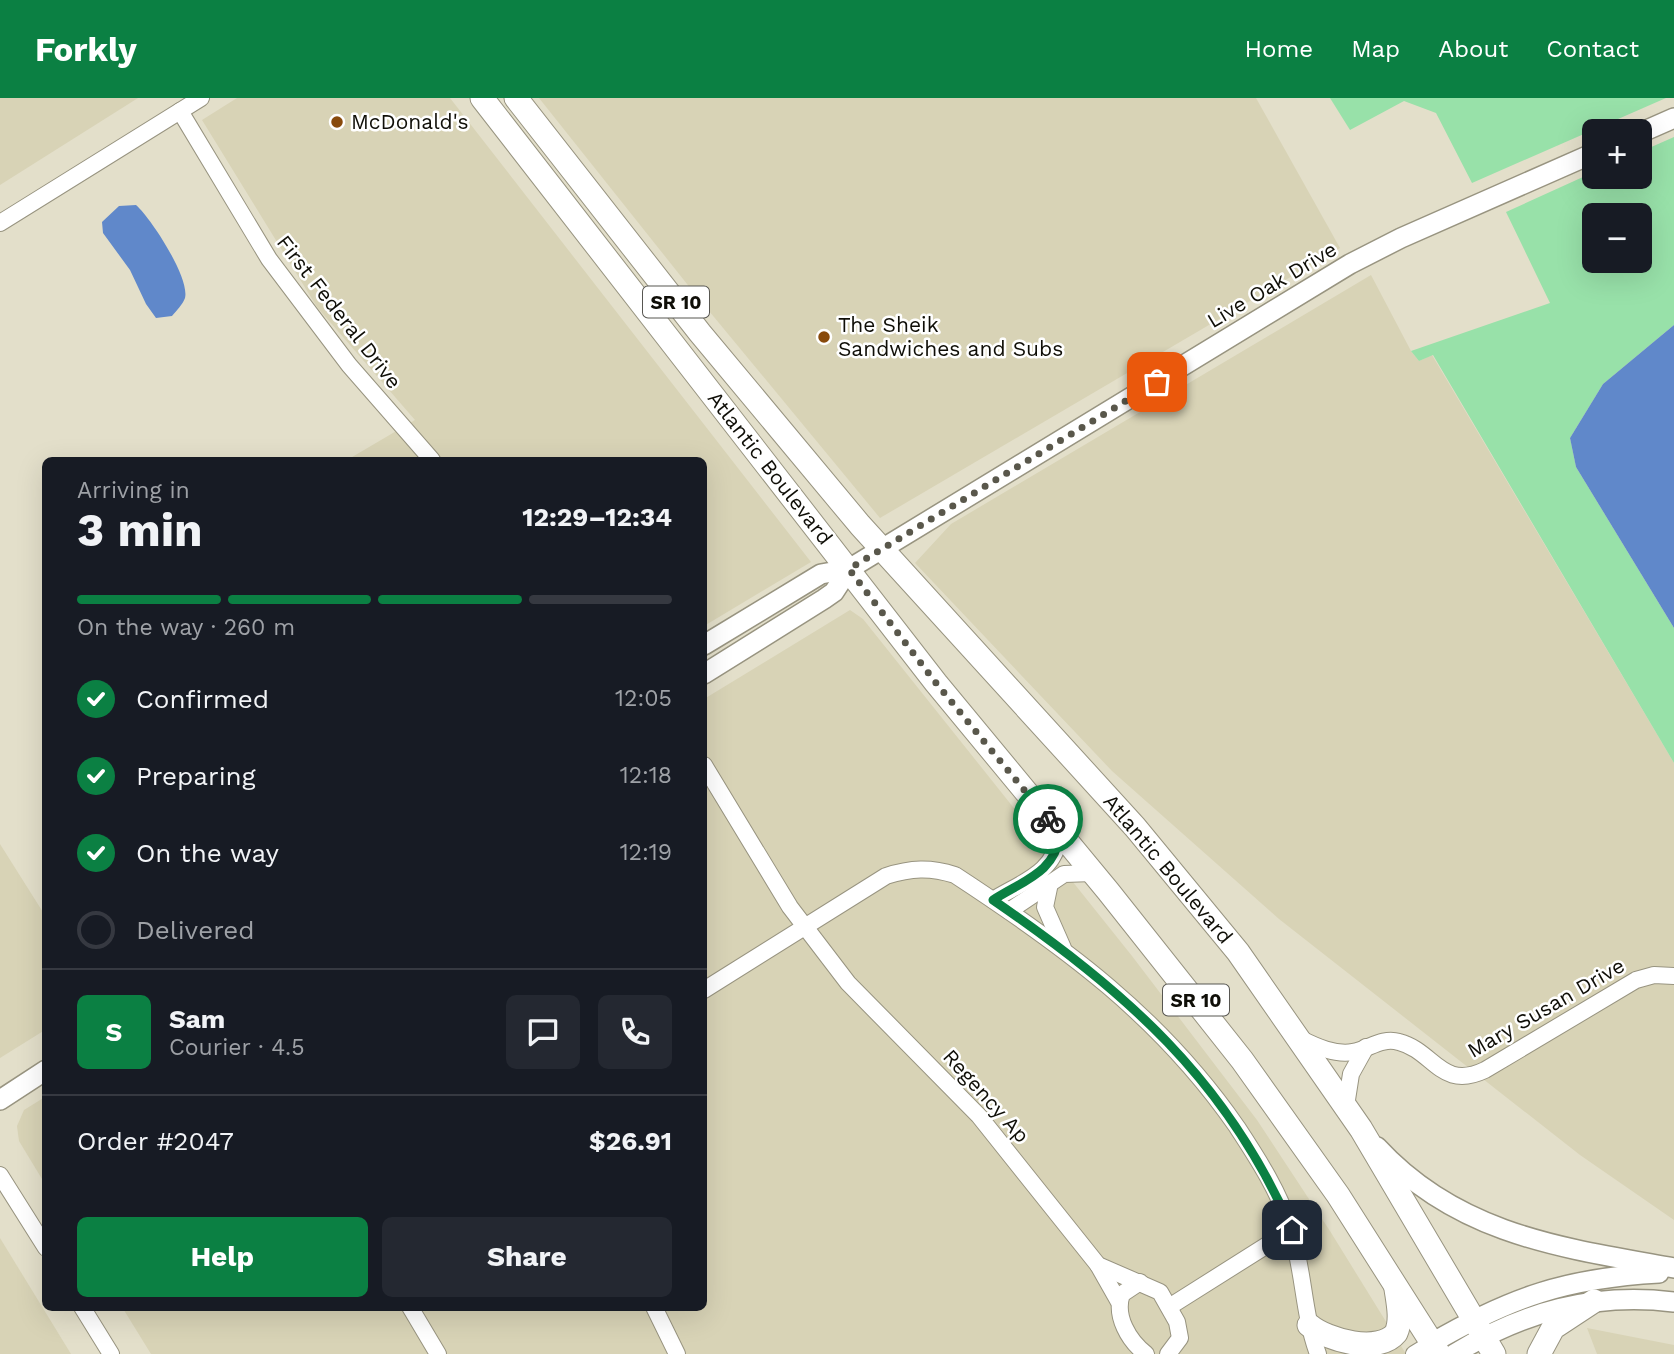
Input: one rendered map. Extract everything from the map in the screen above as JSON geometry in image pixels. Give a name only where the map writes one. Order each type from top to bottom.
[{"type":"highway","name":"Atlantic Boulevard","points":[[482,98],[936,683],[1093,873],[1274,1103],[1395,1282],[1428,1350]]},
{"type":"highway","name":"Atlantic Boulevard","points":[[516,98],[700,333],[880,550],[1170,868],[1238,952],[1346,1106],[1483,1336]]},
{"type":"highway","points":[[523,151],[534,150],[547,166],[566,163]]},
{"type":"highway","points":[[1309,1325],[1337,1345],[1358,1351],[1374,1350],[1389,1342],[1396,1333],[1399,1315],[1395,1282]]},
{"type":"highway","points":[[1539,1354],[1553,1328],[1594,1301]]},
{"type":"main road","points":[[1652,128],[1674,118]]},
{"type":"main road","name":"Live Oak Drive","points":[[849,569],[1350,264],[1401,238],[1582,158]]},
{"type":"main road","points":[[707,643],[821,574],[849,569]]},
{"type":"main road","points":[[707,672],[834,592],[849,569]]},
{"type":"main road","points":[[0,1100],[42,1073]]},
{"type":"main road","name":"Atlantic Boulevard","points":[[1346,1106],[1390,1159],[1438,1197],[1478,1220],[1538,1242],[1674,1270]]},
{"type":"main road","points":[[1454,1354],[1483,1336],[1511,1300],[1550,1288],[1600,1278],[1674,1270]]},
{"type":"main road","points":[[1428,1350],[1483,1336],[1540,1313],[1594,1301],[1635,1299],[1674,1302]]},
{"type":"street","points":[[0,223],[201,98]]},
{"type":"street","name":"First Federal Drive","points":[[180,111],[276,269],[349,365],[429,457]]},
{"type":"street","name":"Regency Ap","points":[[707,770],[805,928],[848,983],[979,1116],[1098,1265],[1160,1292],[1169,1307],[1180,1338],[1174,1351]]},
{"type":"street","points":[[993,900],[1050,864],[1058,852],[1060,834]]},
{"type":"street","points":[[707,988],[886,877],[918,869],[935,869],[955,875],[1065,950],[1144,1015],[1199,1076],[1262,1166],[1292,1230],[1309,1325],[1318,1354]]},
{"type":"street","points":[[1009,911],[1064,874],[1093,873]]},
{"type":"street","points":[[1050,883],[1045,907],[1065,950]]},
{"type":"street","name":"Mary Susan Drive","points":[[1301,1039],[1340,1052],[1383,1041],[1401,1042],[1446,1073],[1463,1077],[1474,1075],[1636,980],[1654,975],[1674,976]]},
{"type":"street","points":[[1346,1106],[1351,1074],[1366,1047]]},
{"type":"street","points":[[0,1175],[42,1242]]},
{"type":"street","points":[[1169,1307],[1292,1230]]},
{"type":"street","points":[[1098,1265],[1119,1302],[1119,1312],[1130,1336],[1146,1354]]},
{"type":"street","points":[[1119,1302],[1128,1287],[1140,1282]]},
{"type":"street","points":[[84,1311],[111,1354]]},
{"type":"street","points":[[412,1311],[438,1354]]},
{"type":"street","points":[[656,1311],[677,1354]]},
{"type":"shaded area","points":[[0,98],[138,98],[0,185]]},
{"type":"shaded area","points":[[237,98],[450,98],[811,562],[707,624],[707,457],[352,457],[415,420],[317,307],[202,120]]},
{"type":"shaded area","points":[[539,98],[1256,98],[1340,248],[880,518],[695,294]]},
{"type":"shaded area","points":[[1371,275],[1411,351],[1419,361],[1432,355],[1674,763],[1674,1220],[1580,1155],[1279,919],[1112,771],[915,563],[951,524]]},
{"type":"shaded area","points":[[850,610],[863,619],[1132,956],[1257,1120],[1406,1354],[151,1354],[124,1311],[707,1311],[707,697]]},
{"type":"shaded area","points":[[0,844],[42,911],[42,1032],[0,1058]]},
{"type":"shaded area","points":[[42,1099],[42,1179],[19,1141],[17,1126],[24,1110]]},
{"type":"shaded area","points":[[0,1238],[42,1307],[42,1311],[45,1311],[71,1354],[0,1354]]},
{"type":"shaded area","points":[[1587,1328],[1674,1345],[1674,1354],[1597,1354]]},
{"type":"green space","points":[[1330,98],[1666,98],[1618,119],[1582,119],[1582,135],[1472,183],[1436,113],[1404,101],[1350,130]]},
{"type":"green space","points":[[1674,137],[1674,325],[1603,384],[1570,438],[1576,467],[1674,628],[1674,763],[1433,355],[1419,361],[1411,351],[1550,303],[1506,212],[1582,177],[1582,189],[1652,189],[1652,147]]},
{"type":"water","points":[[136,205],[159,235],[182,277],[185,298],[172,316],[156,318],[146,304],[130,270],[103,233],[102,222],[119,206]]},
{"type":"water","points":[[1674,325],[1674,628],[1576,467],[1570,438],[1603,384]]},
{"type":"way so far","points":[[1048,819],[936,683],[849,569],[1157,382]]},
{"type":"place","name":"McDonald's","points":[[337,122]]},
{"type":"place","name":"The Sheik Sandwiches and Subs","points":[[824,337]]},
{"type":"route","points":[[1048,819],[1060,834],[1058,852],[1050,864],[993,900],[1107,983],[1144,1015],[1169,1042],[1218,1101],[1259,1161],[1292,1230]]}]
